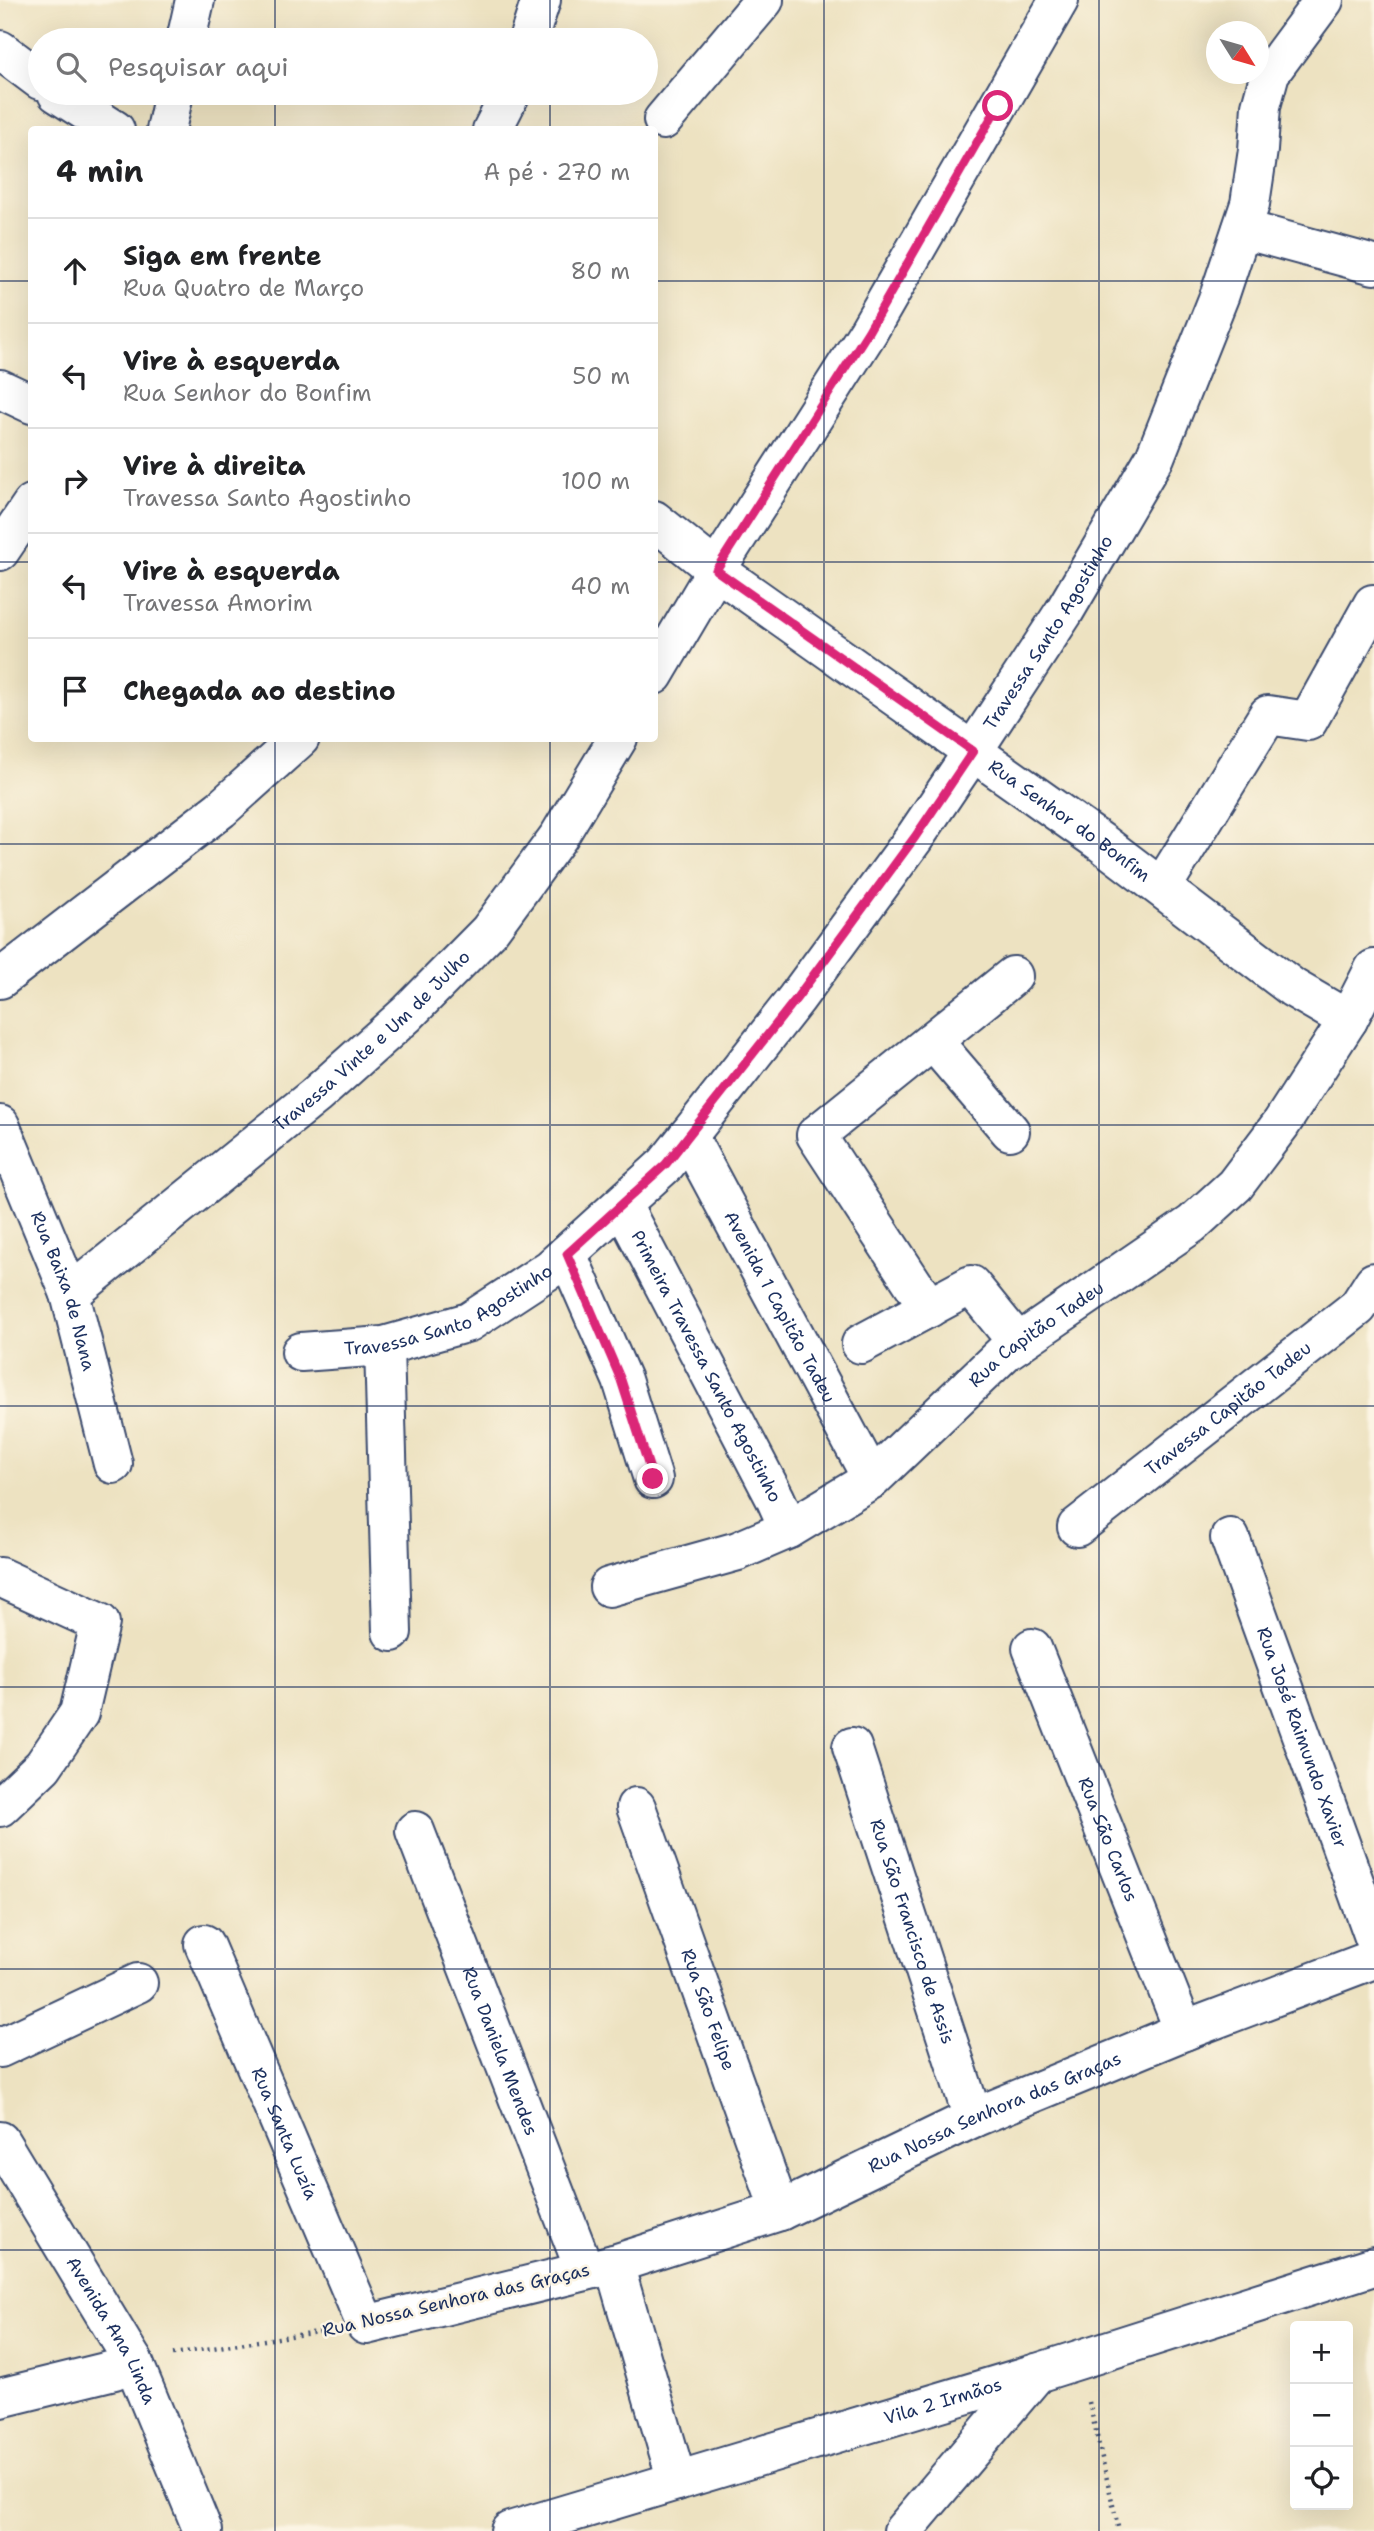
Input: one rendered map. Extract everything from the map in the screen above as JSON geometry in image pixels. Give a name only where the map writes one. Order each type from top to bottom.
[{"type":"street","points":[[189,28],[195,0]]},
{"type":"street","points":[[532,28],[541,0]]},
{"type":"street","points":[[663,120],[764,0]]},
{"type":"street","points":[[658,669],[716,570],[868,332],[1059,0]]},
{"type":"street","name":"Travessa Santo Agostinho","points":[[301,1352],[384,1346],[469,1322],[550,1269],[666,1164],[812,978],[915,837],[973,751],[1064,612],[1155,457],[1220,294],[1251,204],[1261,106],[1270,72],[1324,0]]},
{"type":"street","points":[[0,50],[28,71]]},
{"type":"street","points":[[75,105],[108,126]]},
{"type":"street","points":[[167,126],[171,105]]},
{"type":"street","points":[[494,126],[505,105]]},
{"type":"street","points":[[1242,229],[1374,265]]},
{"type":"street","points":[[0,389],[28,402]]},
{"type":"street","points":[[0,551],[28,510]]},
{"type":"street","name":"Rua Senhor do Bonfim","points":[[658,523],[716,570],[1162,887],[1293,988],[1348,1020]]},
{"type":"street","points":[[1162,887],[1268,715],[1308,721],[1373,604]]},
{"type":"street","points":[[0,979],[221,809],[296,742]]},
{"type":"street","name":"Travessa Vinte e Um de Julho","points":[[70,1294],[315,1096],[407,1014],[489,931],[559,836],[616,742]]},
{"type":"street","name":"Rua Capitão Tadeu","points":[[609,1587],[738,1551],[789,1529],[872,1479],[1005,1352],[1192,1224],[1235,1185],[1281,1124],[1348,1020],[1374,969]]},
{"type":"street","points":[[929,1308],[817,1135],[1013,976]]},
{"type":"street","points":[[933,1041],[1010,1131]]},
{"type":"street","name":"Rua Baixa de Nana","points":[[0,1125],[70,1294],[113,1464]]},
{"type":"street","name":"Avenida 1 Capitão Tadeu","points":[[688,1136],[872,1479]]},
{"type":"street","name":"Primeira Travessa Santo Agostinho","points":[[622,1205],[789,1529]]},
{"type":"street","points":[[567,1254],[621,1380],[653,1479]]},
{"type":"street","name":"Travessa Capitão Tadeu","points":[[1077,1527],[1358,1307],[1374,1282]]},
{"type":"street","points":[[861,1343],[971,1285],[1018,1343]]},
{"type":"street","points":[[384,1346],[393,1632]]},
{"type":"street","name":"Rua José Raimundo Xavier","points":[[1230,1538],[1374,1937]]},
{"type":"street","points":[[0,1577],[100,1623],[79,1713],[43,1766],[0,1807]]},
{"type":"street","name":"Rua São Carlos","points":[[1032,1647],[1184,2031]]},
{"type":"street","name":"Rua São Francisco de Assis","points":[[852,1746],[973,2118]]},
{"type":"street","name":"Rua São Felipe","points":[[636,1807],[780,2211]]},
{"type":"street","name":"Rua Daniela Mendes","points":[[415,1831],[600,2268]]},
{"type":"street","name":"Rua Santa Luzía","points":[[204,1944],[366,2325]]},
{"type":"street","name":"Rua Nossa Senhora das Graças","points":[[366,2325],[600,2268],[780,2211],[973,2118],[1184,2031],[1374,1959]]},
{"type":"street","points":[[0,2049],[138,1983]]},
{"type":"street","name":"Avenida Ana Linda","points":[[0,2141],[132,2361],[203,2531]]},
{"type":"street","name":"Vila 2 Irmãos","points":[[510,2531],[1037,2373],[1374,2266]]},
{"type":"street","name":"Rua Nossa Senhora das Graças","points":[[600,2268],[677,2481]]},
{"type":"street","points":[[0,2398],[114,2370],[132,2361]]},
{"type":"street","points":[[903,2531],[1037,2373]]},
{"type":"path","name":"Rua Nossa Senhora das Graças","points":[[132,2361],[366,2325]]},
{"type":"path","points":[[1079,2360],[1119,2531]]},
{"type":"route","points":[[653,1479],[621,1380],[567,1254],[666,1164],[796,999],[915,837],[973,751],[716,570],[868,332],[998,106]]}]
